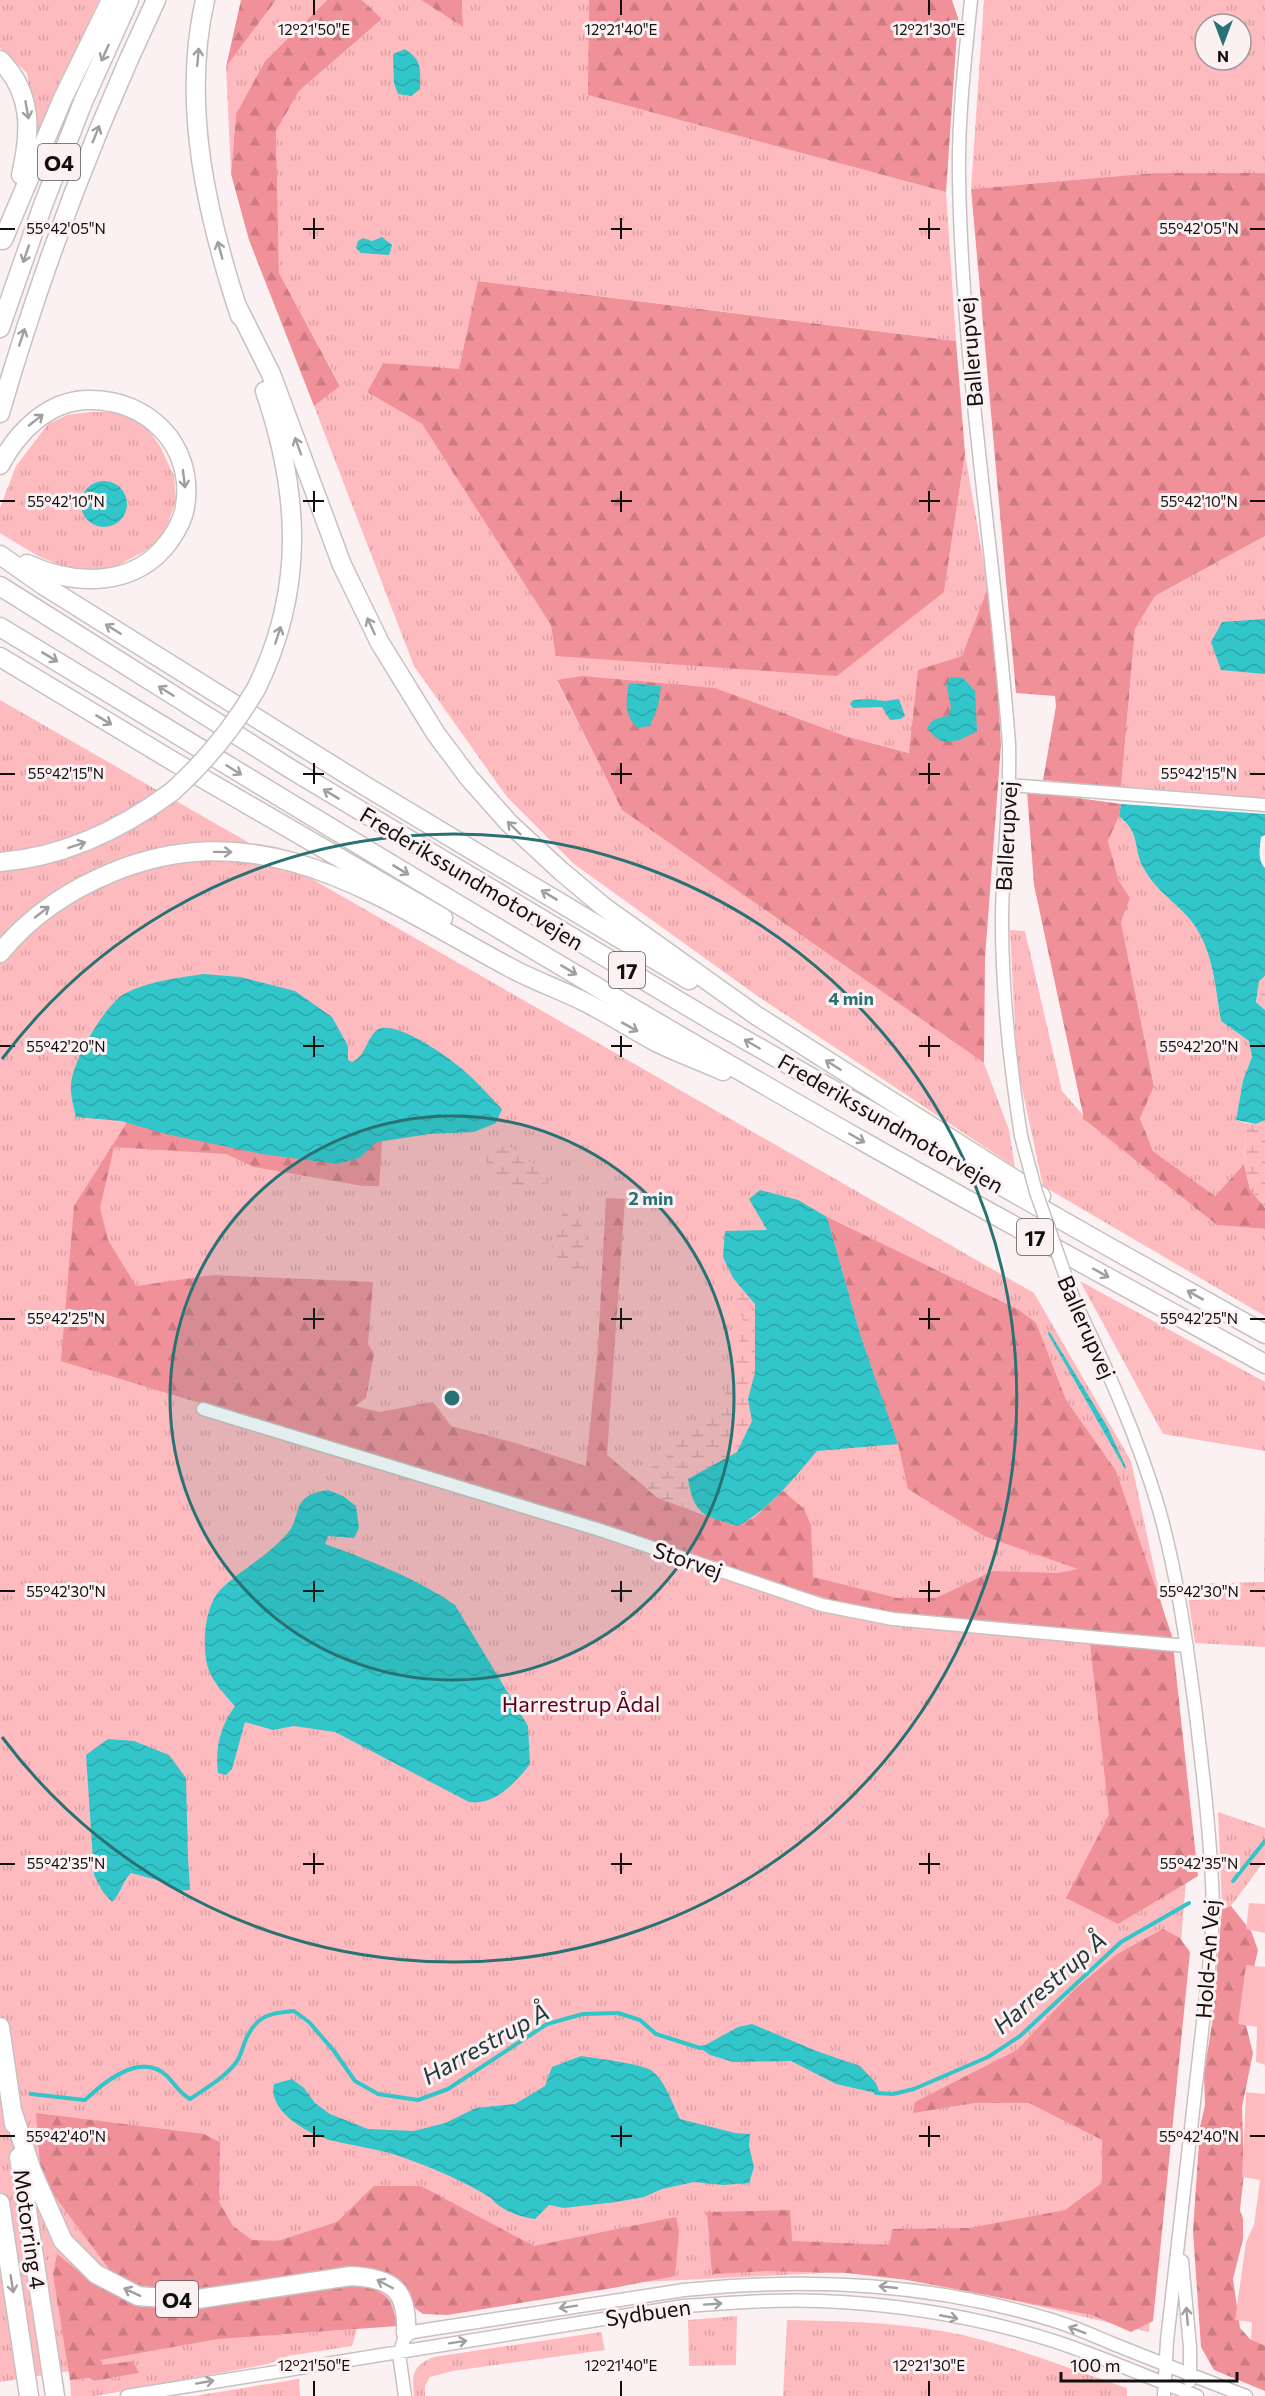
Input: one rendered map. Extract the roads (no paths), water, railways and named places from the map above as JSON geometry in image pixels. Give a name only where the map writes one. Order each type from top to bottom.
[{"type":"highway","points":[[2,245],[63,98],[111,0]]},
{"type":"highway","name":"O4","points":[[0,328],[82,102],[129,0]]},
{"type":"highway","name":"O4","points":[[0,413],[20,344],[65,212],[104,115],[156,0]]},
{"type":"highway","points":[[0,862],[46,855],[85,842],[116,829],[173,791],[199,767],[240,716],[268,665],[281,628],[291,583],[293,531],[289,484],[280,441],[237,306],[213,221],[201,166],[197,115],[197,63],[205,0]]},
{"type":"highway","points":[[0,60],[21,89],[29,126],[26,152],[2,245]]},
{"type":"highway","points":[[237,306],[271,374],[342,565],[380,643],[436,734],[469,778],[509,823],[604,907],[757,1016],[1052,1202],[1109,1248]]},
{"type":"highway","points":[[0,465],[16,439],[31,423],[46,412],[81,400],[102,400],[124,404],[141,411],[158,424],[172,441],[182,463],[186,484],[185,508],[178,528],[162,551],[149,563],[131,573],[106,579],[74,579],[46,573],[0,553]]},
{"type":"highway","points":[[0,553],[43,585],[367,787],[714,994],[757,1016]]},
{"type":"highway","name":"Frederikssundmotorvejen","points":[[0,586],[294,771],[724,1028],[1109,1248],[1265,1334]]},
{"type":"highway","name":"Frederikssundmotorvejen","points":[[0,627],[278,797],[593,985],[807,1108],[1265,1364]]},
{"type":"highway","points":[[0,657],[181,766],[585,1002],[657,1042],[807,1108]]},
{"type":"highway","points":[[0,953],[18,932],[53,904],[92,881],[136,863],[175,854],[221,851],[258,853],[296,861],[341,878],[530,978],[585,1002]]},
{"type":"highway","name":"Motorring 4","points":[[0,2027],[55,2396]]},
{"type":"highway","name":"O4","points":[[13,2113],[32,2171],[63,2241],[96,2274],[138,2296],[191,2300],[351,2276],[368,2277],[382,2281],[399,2294],[405,2303],[406,2333]]},
{"type":"highway","name":"Motorring 4","points":[[0,2203],[29,2396]]},
{"type":"street","name":"Ballerupvej","points":[[971,0],[963,70],[959,175],[969,349],[1006,698],[1010,785],[1002,920],[1009,1062],[1021,1136],[1039,1203],[1074,1300],[1106,1368],[1154,1494],[1173,1567],[1187,1646]]},
{"type":"street","points":[[1010,785],[1265,805]]},
{"type":"street","name":"Storvej","points":[[203,1408],[600,1530],[822,1605],[893,1619],[1187,1646]]},
{"type":"street","name":"Hold-An Vej","points":[[1164,2390],[1206,2000],[1213,1908],[1206,1794],[1187,1646]]},
{"type":"street","name":"Hold-An Vej","points":[[1180,2236],[1192,2395]]},
{"type":"street","name":"Sydbuen","points":[[406,2333],[684,2290],[737,2285],[853,2283],[932,2291],[994,2304],[1054,2321],[1246,2396]]},
{"type":"street","name":"Sydbuen","points":[[127,2396],[684,2306],[755,2301],[820,2301],[902,2308],[980,2323],[1056,2342],[1164,2390],[1192,2395]]},
{"type":"street","points":[[405,2396],[400,2351],[406,2333]]},
{"type":"water","points":[[405,49],[418,62],[420,71],[420,89],[411,96],[398,94],[394,83],[393,54]]},
{"type":"water","points":[[382,237],[392,245],[389,255],[361,253],[356,248],[358,241],[363,238],[372,241]]},
{"type":"water","points":[[104,481],[113,482],[121,487],[126,495],[126,513],[121,521],[113,526],[104,527],[95,526],[87,521],[82,513],[81,504],[82,495],[87,487],[95,482]]},
{"type":"water","points":[[1265,619],[1265,674],[1221,670],[1211,642],[1222,622]]},
{"type":"water","points":[[951,677],[963,678],[975,691],[977,731],[957,741],[945,742],[933,735],[927,728],[933,720],[949,715],[951,707],[946,684]]},
{"type":"water","points":[[629,683],[661,686],[658,706],[650,726],[638,728],[630,718],[627,701]]},
{"type":"water","points":[[899,699],[905,716],[890,720],[882,707],[853,708],[850,704],[853,700],[885,701]]},
{"type":"water","points":[[1121,804],[1265,814],[1265,835],[1261,837],[1260,853],[1262,865],[1265,868],[1265,976],[1259,981],[1256,1002],[1265,1010],[1265,1120],[1256,1124],[1236,1120],[1243,1080],[1252,1057],[1249,1041],[1221,1021],[1208,952],[1196,927],[1148,876],[1140,861],[1131,829],[1119,816]]},
{"type":"water","points":[[204,974],[240,977],[295,991],[332,1017],[348,1046],[348,1060],[352,1062],[360,1056],[377,1030],[386,1028],[411,1035],[452,1061],[478,1083],[502,1109],[496,1123],[474,1132],[429,1134],[377,1142],[359,1158],[338,1164],[262,1154],[166,1134],[121,1121],[76,1117],[71,1089],[73,1075],[90,1035],[107,1010],[124,994],[143,986]]},
{"type":"water","points":[[760,1190],[798,1200],[827,1217],[861,1337],[898,1444],[817,1451],[771,1502],[738,1526],[703,1513],[694,1501],[688,1479],[737,1452],[752,1421],[748,1399],[755,1372],[755,1304],[733,1278],[723,1257],[725,1231],[767,1230],[749,1199]]},
{"type":"water","points":[[1049,1331],[1107,1426],[1125,1469],[1048,1334]]},
{"type":"water","points":[[328,1490],[343,1496],[356,1506],[359,1528],[354,1538],[328,1536],[325,1544],[408,1578],[455,1605],[528,1726],[530,1764],[511,1785],[496,1796],[479,1802],[469,1802],[335,1732],[294,1726],[273,1730],[245,1722],[232,1769],[226,1775],[218,1773],[217,1755],[220,1738],[235,1706],[215,1681],[207,1664],[205,1635],[211,1605],[221,1589],[285,1536],[291,1529],[302,1502],[307,1497]]},
{"type":"water","points":[[108,1739],[134,1741],[169,1755],[186,1778],[190,1890],[177,1891],[157,1880],[131,1873],[112,1902],[103,1892],[94,1875],[86,1755]]},
{"type":"water","points":[[752,2024],[819,2052],[860,2066],[876,2083],[880,2094],[836,2084],[791,2061],[733,2062],[710,2055],[700,2048],[738,2027]]},
{"type":"water","points":[[581,2056],[628,2063],[651,2070],[664,2086],[680,2119],[735,2133],[750,2134],[749,2146],[754,2167],[749,2183],[723,2185],[694,2182],[662,2189],[644,2197],[616,2202],[564,2208],[549,2205],[535,2219],[529,2218],[505,2209],[491,2198],[446,2174],[390,2153],[327,2139],[309,2131],[299,2126],[282,2111],[274,2094],[274,2084],[292,2079],[304,2088],[315,2103],[330,2114],[368,2129],[414,2131],[445,2123],[476,2108],[515,2104],[545,2086],[552,2067]]},
{"type":"waterway","name":"Harrestrup Å","points":[[1233,1881],[1265,1841]]},
{"type":"waterway","name":"Harrestrup Å","points":[[876,2093],[893,2094],[914,2089],[988,2057],[1020,2036],[1121,1942],[1189,1903]]},
{"type":"waterway","name":"Harrestrup Å","points":[[31,2094],[85,2100],[113,2077],[135,2068],[146,2067],[157,2069],[167,2076],[190,2099],[232,2067],[250,2031],[260,2020],[271,2014],[294,2011],[309,2022],[334,2051],[355,2081],[378,2094],[418,2100],[448,2089],[547,2024],[583,2014],[618,2013],[640,2020],[656,2034],[700,2048],[704,2047]]},
{"type":"park label","name":"Harrestrup Ådal","points":[[581,1703]]}]
